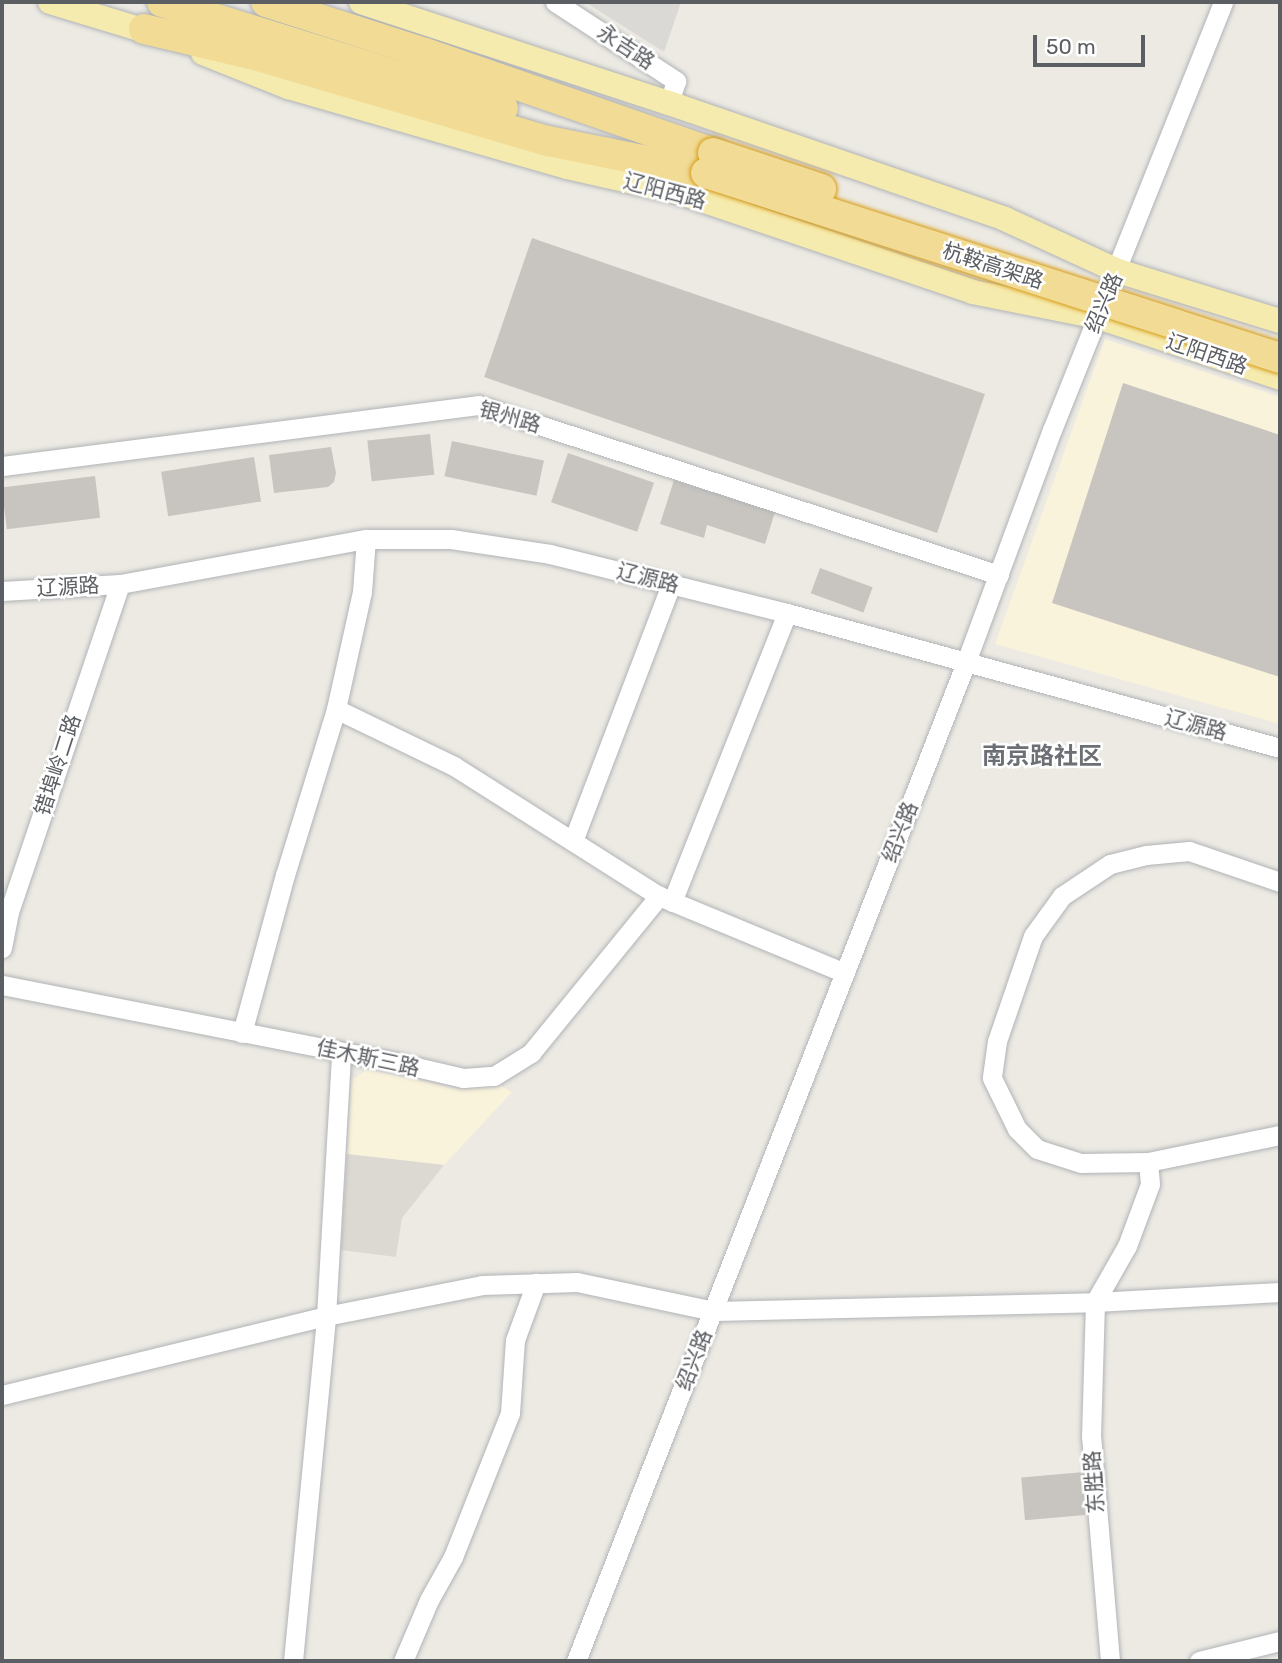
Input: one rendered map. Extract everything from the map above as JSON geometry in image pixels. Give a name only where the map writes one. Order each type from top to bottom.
[{"type":"highway","name":"辽阳西路","points":[[162,2],[709,163]]},
{"type":"highway","points":[[266,2],[657,132]]},
{"type":"highway","points":[[317,2],[474,51],[572,90],[657,132],[709,163]]},
{"type":"highway","points":[[144,29],[255,55],[548,141],[709,163]]},
{"type":"highway","name":"杭鞍高架路","points":[[709,163],[1280,340]]},
{"type":"highway","name":"杭鞍高架路","points":[[709,163],[1280,358]]},
{"type":"main road","name":"辽阳西路","points":[[50,2],[144,29],[288,87],[567,167],[681,193],[973,292],[1098,317],[1280,378]]},
{"type":"main road","points":[[361,2],[669,103],[1005,219],[1118,271],[1280,321]]},
{"type":"street","name":"永吉路","points":[[555,2],[676,81],[669,103]]},
{"type":"street","name":"绍兴路","points":[[576,1661],[1223,2]]},
{"type":"street","name":"银州路","points":[[2,466],[478,405],[999,575]]},
{"type":"street","name":"辽源路","points":[[2,591],[120,583],[366,539],[451,539],[550,554],[787,613],[1280,748]]},
{"type":"street","points":[[242,1033],[285,875],[336,709],[362,592],[366,539]]},
{"type":"street","name":"错埠岭二路","points":[[2,948],[9,912],[120,583]]},
{"type":"street","points":[[573,841],[671,584]]},
{"type":"street","name":"佳木斯三路","points":[[2,985],[463,1078],[494,1076],[531,1053],[665,899],[787,613]]},
{"type":"street","points":[[336,709],[454,766],[665,899],[845,973]]},
{"type":"street","points":[[1280,881],[1189,851],[1146,855],[1110,864],[1062,896],[1033,936],[997,1041],[992,1077],[1017,1129],[1037,1149],[1080,1163],[1148,1161],[1280,1135]]},
{"type":"street","points":[[293,1661],[326,1316],[341,1052]]},
{"type":"street","points":[[1095,1302],[1127,1246],[1150,1184],[1148,1161]]},
{"type":"street","points":[[2,1395],[326,1316],[481,1285],[576,1282],[713,1311],[1095,1302],[1280,1292]]},
{"type":"street","points":[[403,1661],[429,1600],[453,1557],[510,1413],[515,1340],[536,1283]]},
{"type":"street","name":"东胜路","points":[[1095,1302],[1091,1450],[1110,1661]]},
{"type":"street","points":[[1199,1661],[1280,1641]]},
{"type":"shaded area","points":[[585,2],[681,2],[664,52]]},
{"type":"shaded area","points":[[1105,339],[1280,397],[1280,724],[995,644]]},
{"type":"shaded area","points":[[367,1070],[460,1089],[501,1086],[512,1092],[444,1165],[347,1154],[351,1080]]},
{"type":"shaded area","points":[[347,1154],[444,1165],[402,1218],[396,1257],[341,1250]]},
{"type":"building","points":[[532,238],[985,394],[937,533],[484,377]]},
{"type":"building","points":[[1123,383],[1280,435],[1280,677],[1052,603]]},
{"type":"building","points":[[430,434],[434,475],[372,481],[367,441]]},
{"type":"building","points":[[452,441],[544,461],[536,496],[445,476]]},
{"type":"building","points":[[331,447],[336,473],[334,482],[328,487],[274,493],[269,455]]},
{"type":"building","points":[[568,453],[654,483],[637,532],[551,502]]},
{"type":"building","points":[[254,457],[261,501],[168,516],[161,472]]},
{"type":"building","points":[[95,476],[100,518],[7,529],[2,487]]},
{"type":"building","points":[[674,480],[775,512],[765,544],[707,525],[704,538],[660,524]]},
{"type":"building","points":[[820,568],[873,587],[863,613],[811,593]]},
{"type":"building","points":[[1084,1472],[1088,1515],[1025,1520],[1021,1477]]},
{"type":"district","name":"南京路社区","points":[[1042,757]]}]
